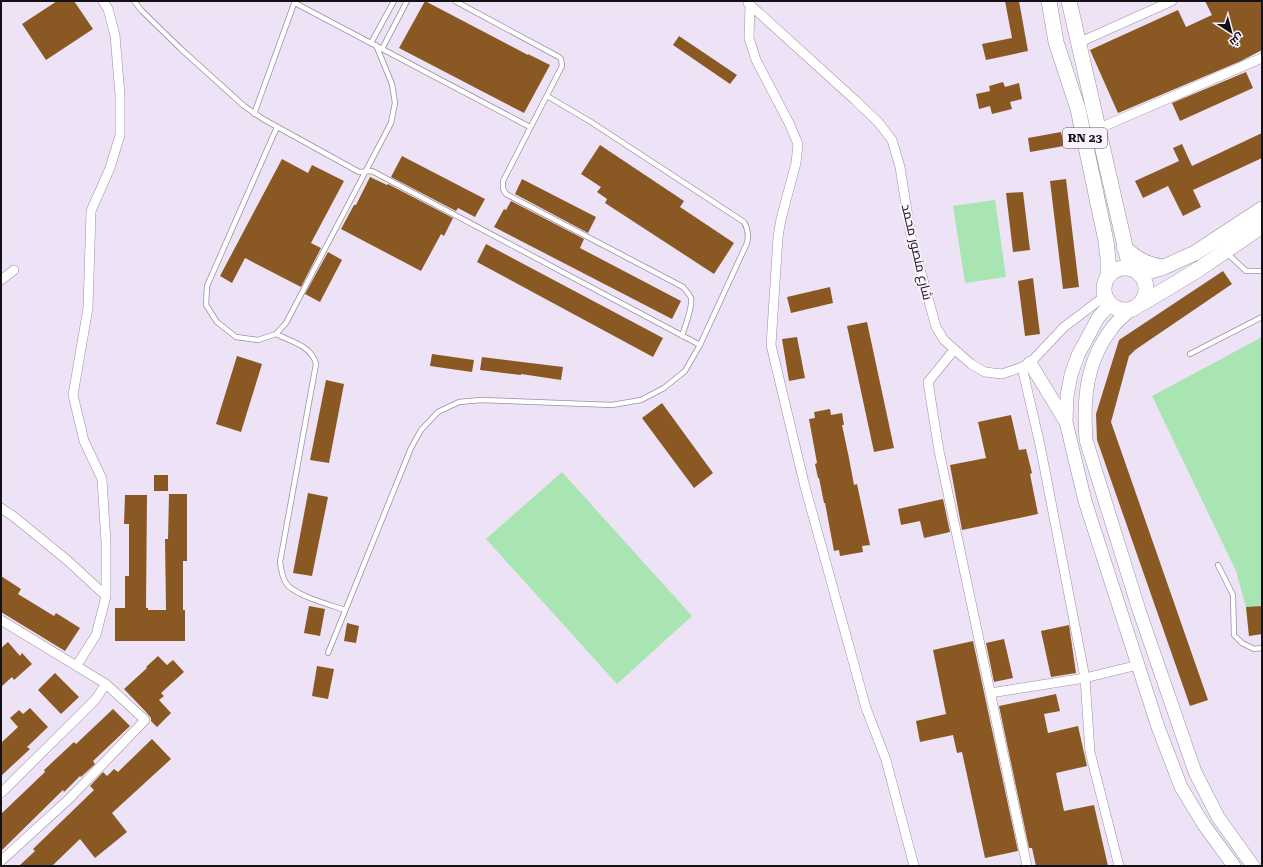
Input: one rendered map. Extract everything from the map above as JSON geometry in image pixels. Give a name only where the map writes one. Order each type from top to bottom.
[{"type":"main road","name":"RN 23","points":[[1049,1],[1056,42],[1078,109],[1084,134],[1106,241],[1108,277]]},
{"type":"main road","name":"RN 23","points":[[1069,1],[1099,129],[1124,247],[1135,271]]},
{"type":"main road","points":[[1262,209],[1195,253],[1164,267],[1135,271],[1117,269],[1108,277],[1105,283],[1104,290],[1108,300],[1116,308],[1123,310],[1135,307],[1225,252],[1262,226]]},
{"type":"main road","points":[[1124,247],[1135,258],[1149,264],[1164,267]]},
{"type":"main road","points":[[1135,271],[1146,284],[1147,291],[1145,298],[1135,307]]},
{"type":"street","points":[[77,665],[96,635],[106,596],[106,542],[102,479],[84,441],[73,395],[88,308],[91,211],[110,168],[120,135],[120,94],[115,35],[108,9],[103,1]]},
{"type":"street","points":[[1078,43],[1172,1]]},
{"type":"street","points":[[748,3],[749,38],[756,60],[789,123],[798,144],[796,163],[781,219],[778,237],[771,345],[808,498],[866,708],[886,760],[914,866]]},
{"type":"street","name":"شارع منصور محمد","points":[[748,3],[856,100],[878,122],[892,140],[900,167],[911,236],[931,312],[936,327],[944,340],[954,350],[971,364],[985,372],[1002,374],[1026,365],[1064,327],[1108,300]]},
{"type":"street","points":[[1084,134],[1099,129],[1262,58]]},
{"type":"street","points":[[1,280],[14,270]]},
{"type":"street","points":[[1108,300],[1078,355],[1071,375],[1067,396],[1066,422],[1085,501],[1158,727],[1181,787],[1204,825],[1234,866]]},
{"type":"street","points":[[1135,307],[1113,327],[1095,354],[1085,395],[1084,413],[1086,440],[1139,610],[1195,772],[1218,817],[1253,866]]},
{"type":"street","points":[[954,350],[928,382],[939,451],[1027,866]]},
{"type":"street","points":[[1026,365],[1066,422]]},
{"type":"street","points":[[1026,365],[1085,678],[1090,752],[1119,866]]},
{"type":"street","points":[[1,508],[67,560],[106,596]]},
{"type":"street","points":[[1,861],[70,798],[146,720],[106,684],[77,665],[2,622]]},
{"type":"street","points":[[990,693],[1085,678],[1138,664]]},
{"type":"street","points":[[1,793],[95,700],[106,684]]},
{"type":"street","points":[[1158,727],[1178,720]]},
{"type":"lane","points":[[134,1],[181,50],[254,114],[359,172],[372,171],[700,345]]},
{"type":"lane","points":[[373,44],[394,1]]},
{"type":"lane","points":[[382,49],[407,1]]},
{"type":"lane","points":[[455,1],[559,56],[561,59],[562,66],[503,181],[503,189],[506,194],[683,287],[691,299],[691,304],[682,336]]},
{"type":"lane","points":[[254,114],[295,2],[530,127]]},
{"type":"lane","points":[[276,127],[207,286],[206,305],[217,322],[236,337],[258,340],[276,334],[286,322],[391,123],[395,103],[392,84],[373,44]]},
{"type":"lane","points":[[328,653],[411,448],[421,430],[438,412],[459,402],[481,400],[612,405],[641,400],[664,388],[685,371],[700,345],[747,243],[747,229],[744,222],[597,126],[547,96]]},
{"type":"lane","points":[[1225,252],[1246,271],[1262,271]]},
{"type":"lane","points":[[1190,354],[1262,317]]},
{"type":"lane","points":[[276,334],[307,349],[315,359],[316,364],[280,562],[281,571],[286,583],[294,591],[345,610]]},
{"type":"lane","points":[[1218,565],[1233,595],[1234,634],[1242,643],[1254,649],[1262,648]]},
{"type":"green space","points":[[995,200],[1006,277],[965,283],[953,206]]},
{"type":"green space","points":[[1262,337],[1262,634],[1249,636],[1246,607],[1236,571],[1152,396]]},
{"type":"green space","points":[[562,472],[692,616],[617,684],[486,539]]},
{"type":"building","points":[[57,1],[74,1],[93,29],[46,60],[22,24]]},
{"type":"building","points":[[425,1],[550,65],[524,113],[399,48]]},
{"type":"building","points":[[1005,1],[1019,1],[1028,51],[986,60],[982,44],[1012,38]]},
{"type":"building","points":[[1205,1],[1262,1],[1262,50],[1241,61],[1118,113],[1090,50],[1178,10],[1186,27],[1212,15]]},
{"type":"building","points":[[679,36],[737,75],[730,84],[673,45]]},
{"type":"building","points":[[1246,72],[1253,88],[1180,121],[1172,103]]},
{"type":"building","points":[[1003,82],[1005,87],[1019,83],[1022,99],[1010,102],[1012,109],[992,114],[990,106],[979,109],[976,94],[990,91],[989,86]]},
{"type":"building","points":[[1061,132],[1064,146],[1030,152],[1028,138]]},
{"type":"building","points":[[1262,133],[1262,158],[1193,190],[1201,207],[1183,216],[1168,186],[1143,198],[1135,181],[1179,161],[1173,148],[1182,144],[1192,166]]},
{"type":"building","points":[[600,145],[684,201],[680,207],[734,243],[714,274],[605,203],[607,199],[597,192],[601,187],[581,174]]},
{"type":"building","points":[[402,156],[485,199],[475,217],[458,208],[456,211],[391,177]]},
{"type":"building","points":[[282,159],[308,173],[312,165],[344,181],[311,243],[321,248],[301,287],[245,258],[232,283],[220,276]]},
{"type":"building","points":[[370,177],[387,185],[388,184],[453,218],[444,236],[441,234],[421,271],[341,229],[354,205],[356,205]]},
{"type":"building","points":[[522,179],[596,217],[588,233],[515,194]]},
{"type":"building","points":[[1066,179],[1079,287],[1063,289],[1050,181]]},
{"type":"building","points":[[1023,192],[1030,250],[1013,252],[1006,193]]},
{"type":"building","points":[[511,201],[584,239],[580,248],[681,301],[672,319],[494,227],[504,209],[506,210]]},
{"type":"building","points":[[486,244],[663,338],[653,357],[477,262]]},
{"type":"building","points":[[328,252],[342,260],[320,302],[305,294]]},
{"type":"building","points":[[1223,271],[1232,284],[1135,350],[1129,356],[1111,422],[1208,700],[1190,706],[1097,440],[1096,414],[1119,340]]},
{"type":"building","points":[[1033,278],[1040,334],[1025,336],[1018,281]]},
{"type":"building","points":[[830,287],[833,303],[791,313],[787,297]]},
{"type":"building","points":[[867,322],[894,448],[874,452],[847,326]]},
{"type":"building","points":[[797,337],[805,378],[789,381],[782,339]]},
{"type":"building","points":[[432,354],[474,360],[472,372],[430,366]]},
{"type":"building","points":[[237,356],[262,364],[241,432],[216,424]]},
{"type":"building","points":[[482,357],[563,367],[561,380],[480,370]]},
{"type":"building","points":[[326,380],[344,384],[329,463],[310,460]]},
{"type":"building","points":[[662,403],[713,473],[694,488],[642,418]]},
{"type":"building","points":[[830,409],[831,415],[842,413],[844,425],[842,425],[854,485],[857,484],[870,545],[862,546],[863,552],[840,556],[839,550],[834,551],[825,503],[815,464],[817,463],[809,419],[815,418],[814,412]]},
{"type":"building","points":[[1011,415],[1019,450],[1026,449],[1032,473],[1030,474],[1038,514],[962,530],[950,465],[986,458],[978,422]]},
{"type":"building","points":[[154,475],[168,475],[168,491],[154,491]]},
{"type":"building","points":[[308,493],[328,497],[312,576],[293,573]]},
{"type":"building","points":[[169,494],[187,494],[187,561],[183,561],[183,610],[185,610],[185,641],[115,641],[115,608],[125,608],[125,576],[129,576],[129,524],[124,524],[125,495],[147,495],[146,608],[148,608],[148,610],[166,610],[165,539],[168,539]]},
{"type":"building","points":[[943,499],[950,532],[924,538],[920,521],[901,525],[898,509]]},
{"type":"building","points":[[1,576],[21,589],[18,594],[54,616],[56,613],[80,628],[65,651],[1,612]]},
{"type":"building","points":[[309,606],[325,609],[320,636],[304,633]]},
{"type":"building","points":[[1262,606],[1262,634],[1249,636],[1246,607]]},
{"type":"building","points":[[347,623],[359,626],[356,643],[344,641]]},
{"type":"building","points":[[1069,625],[1076,673],[1051,677],[1041,631]]},
{"type":"building","points":[[1004,639],[1013,678],[994,682],[986,643]]},
{"type":"building","points":[[973,641],[1018,851],[985,858],[962,752],[957,753],[953,735],[920,742],[916,721],[946,714],[933,650]]},
{"type":"building","points":[[8,642],[20,656],[22,653],[32,664],[14,680],[12,677],[1,687],[1,648]]},
{"type":"building","points":[[158,656],[167,665],[173,660],[184,672],[161,693],[164,696],[159,700],[171,713],[157,727],[151,721],[151,718],[146,712],[124,689]]},
{"type":"building","points":[[317,666],[334,669],[328,699],[312,696]]},
{"type":"building","points":[[55,673],[79,697],[61,714],[38,690]]},
{"type":"building","points":[[1056,694],[1060,711],[1044,714],[1048,733],[1078,726],[1087,766],[1056,773],[1064,811],[1094,805],[1108,866],[1036,866],[1032,848],[1029,848],[999,706]]},
{"type":"building","points":[[30,708],[48,727],[27,747],[30,749],[1,776],[1,743],[18,727],[10,718],[19,710],[23,714]]},
{"type":"building","points":[[113,709],[130,726],[93,761],[95,764],[64,792],[63,790],[1,851],[1,814],[45,772],[44,770],[74,742],[76,744]]},
{"type":"building","points":[[152,739],[171,759],[112,813],[127,832],[95,858],[80,839],[52,866],[19,866],[35,851],[33,849],[94,790],[90,786],[103,772],[107,776],[114,769],[118,772]]}]
